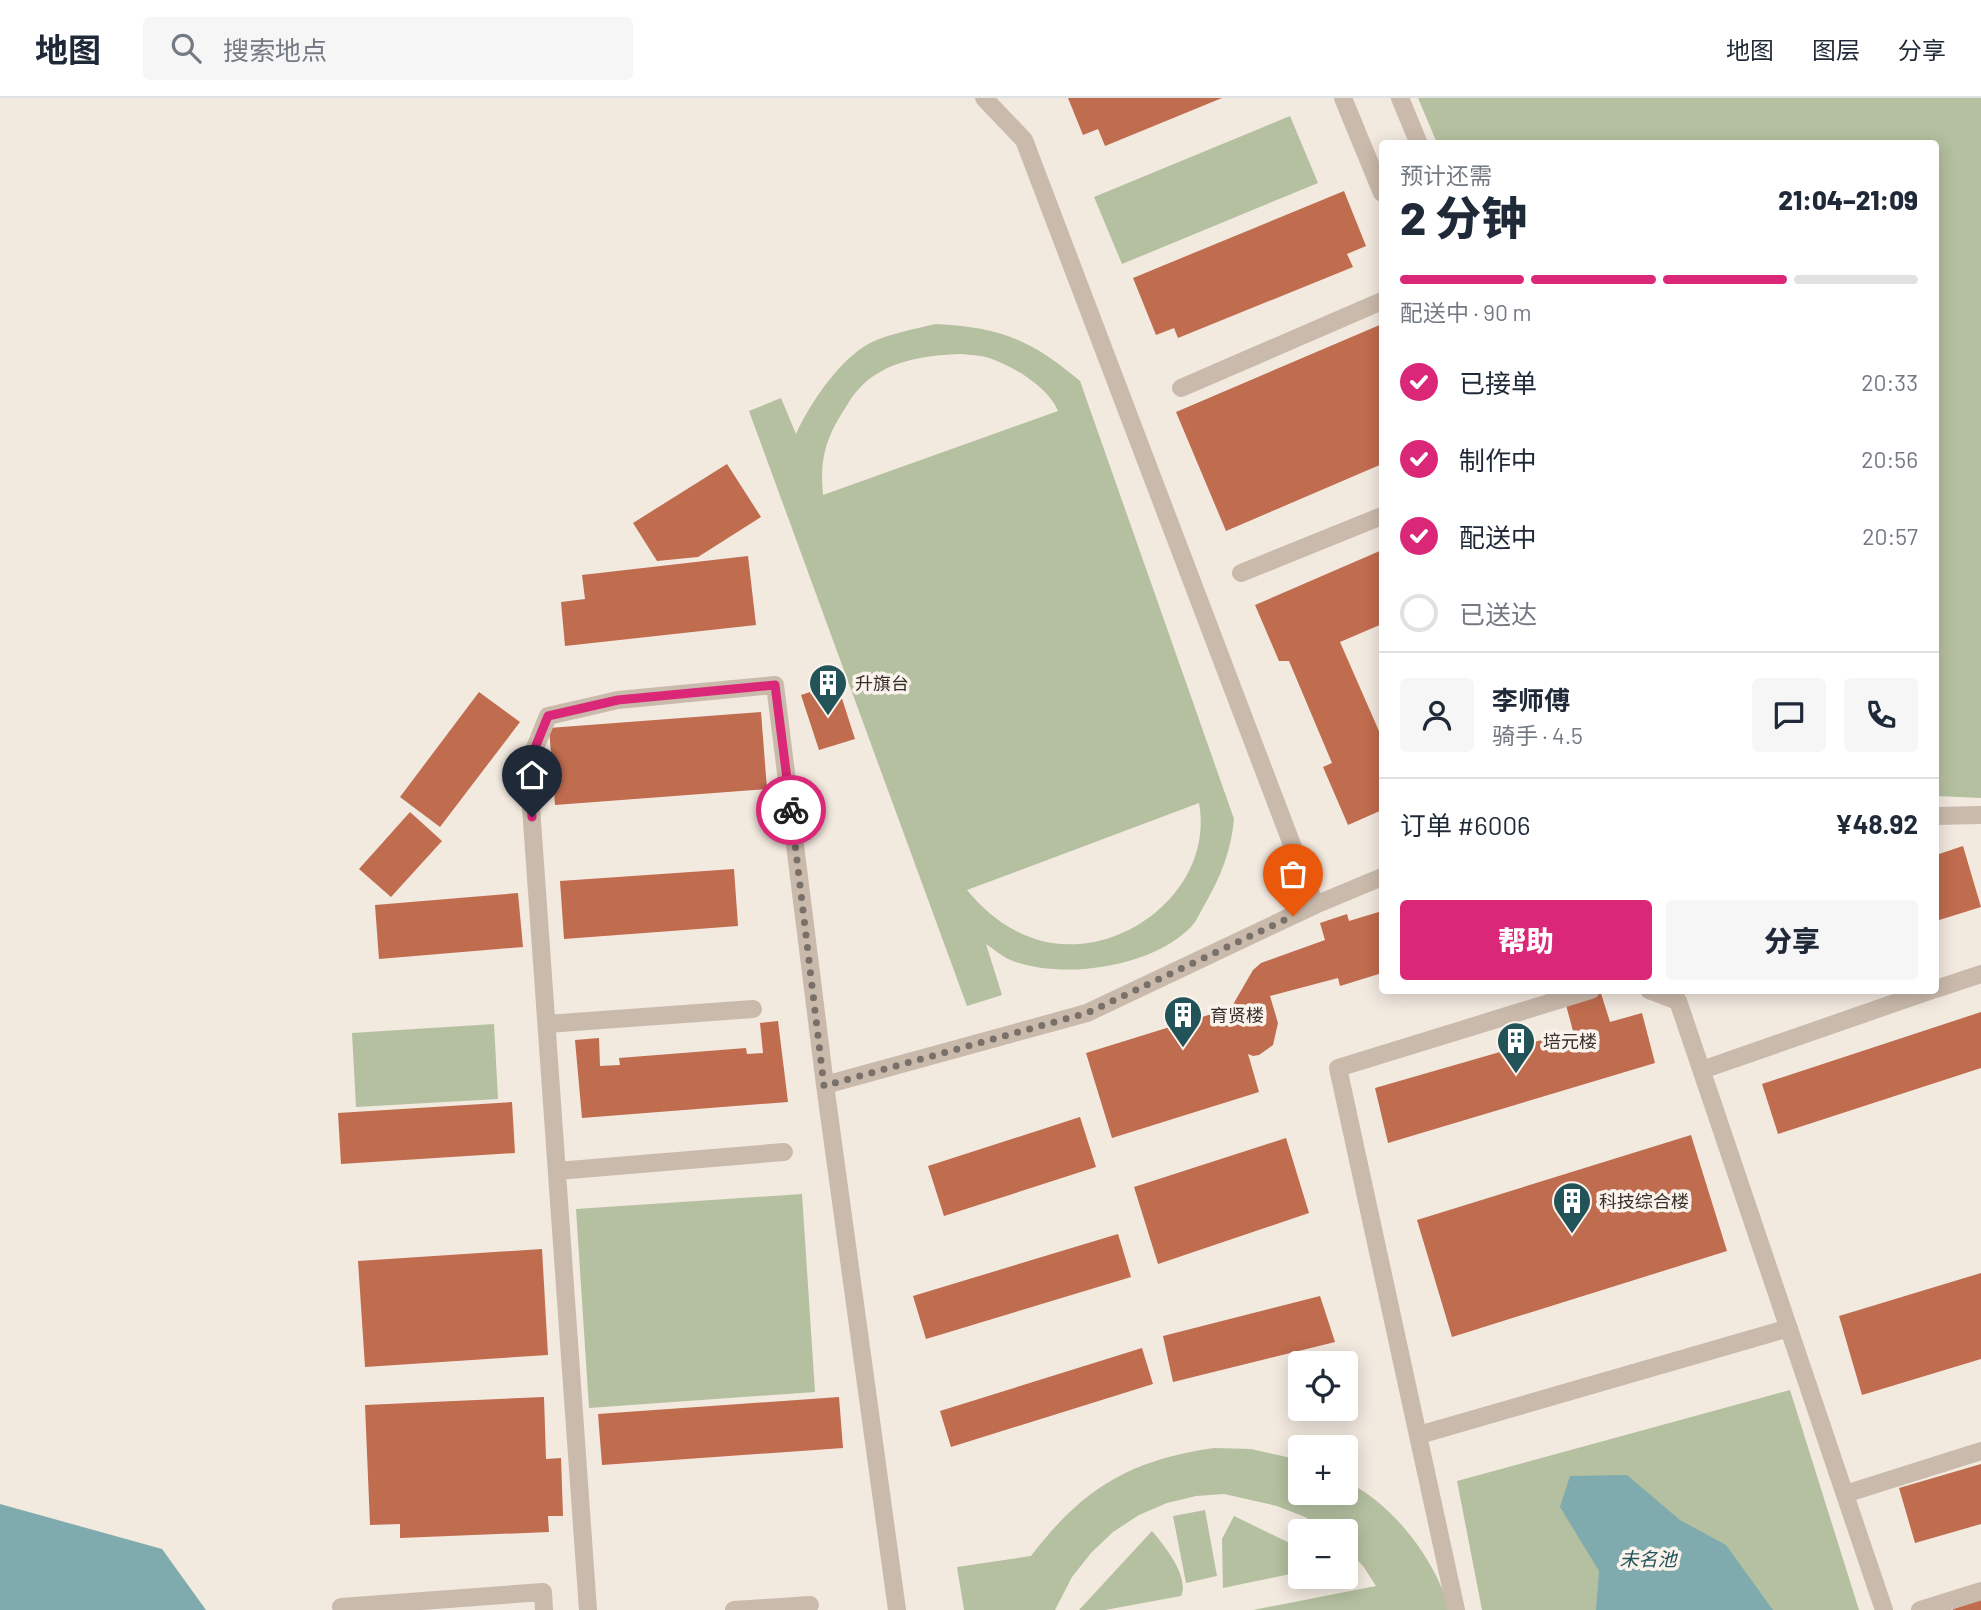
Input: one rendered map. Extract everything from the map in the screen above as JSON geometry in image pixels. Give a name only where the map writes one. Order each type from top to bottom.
[{"type":"street","points":[[984,98],[1024,140],[1315,905]]},
{"type":"street","points":[[1343,98],[1379,186]]},
{"type":"street","points":[[1400,98],[1417,140]]},
{"type":"street","points":[[1181,388],[1379,303]]},
{"type":"street","points":[[1241,573],[1379,517]]},
{"type":"street","points":[[588,1610],[528,765],[548,716],[618,700],[775,685],[824,1086],[897,1610]]},
{"type":"street","points":[[1939,816],[1981,815]]},
{"type":"street","points":[[824,1086],[1087,1013],[1315,905],[1379,878]]},
{"type":"street","points":[[1939,988],[1981,974]]},
{"type":"street","points":[[1456,1610],[1338,1068],[1578,994]]},
{"type":"street","points":[[1660,994],[1678,1001],[1884,1610]]},
{"type":"street","points":[[1702,1070],[1922,994]]},
{"type":"street","points":[[547,1024],[753,1009]]},
{"type":"street","points":[[557,1171],[784,1152]]},
{"type":"street","points":[[1419,1435],[1789,1328]]},
{"type":"street","points":[[1845,1494],[1981,1451]]},
{"type":"street","points":[[1920,1610],[1981,1591]]},
{"type":"street","points":[[341,1607],[543,1592],[544,1610]]},
{"type":"street","points":[[734,1610],[810,1605]]},
{"type":"green space","points":[[1418,98],[1981,98],[1981,798],[1939,796],[1939,140],[1436,140]]},
{"type":"green space","points":[[1290,116],[1318,183],[1122,264],[1094,197]]},
{"type":"green space","points":[[936,324],[978,328],[1014,338],[1046,355],[1080,381],[1234,819],[1228,853],[1216,883],[1193,925],[1174,941],[1131,960],[1081,969],[1034,967],[1009,960],[986,944],[1002,995],[967,1006],[749,411],[781,398],[796,434],[828,382],[860,349],[888,336]],"holes":[[[961,354],[989,358],[1009,366],[1038,386],[1058,411],[823,495],[822,472],[827,443],[836,423],[857,391],[867,381],[891,366],[919,358]],[[1199,803],[1200,833],[1193,861],[1180,886],[1160,908],[1137,926],[1110,938],[1081,944],[1052,943],[1027,936],[994,917],[967,890]]]},
{"type":"green space","points":[[494,1024],[498,1099],[356,1107],[352,1033]]},
{"type":"green space","points":[[802,1194],[815,1392],[589,1408],[576,1209]]},
{"type":"green space","points":[[1790,1390],[1859,1610],[1482,1610],[1457,1481]]},
{"type":"green space","points":[[1214,1448],[1251,1449],[1288,1457],[1288,1505],[1358,1505],[1358,1488],[1381,1504],[1410,1535],[1434,1571],[1450,1610],[1253,1610],[1376,1586],[1358,1561],[1358,1519],[1308,1519],[1277,1506],[1224,1494],[1196,1496],[1167,1503],[1139,1515],[1113,1532],[1091,1553],[1072,1577],[1055,1610],[964,1610],[957,1567],[1031,1556],[1070,1512],[1110,1481],[1157,1460]]},
{"type":"green space","points":[[1205,1510],[1217,1576],[1186,1583],[1173,1516]]},
{"type":"green space","points":[[1234,1516],[1288,1542],[1288,1574],[1223,1588],[1222,1539]]},
{"type":"green space","points":[[1152,1531],[1179,1571],[1183,1588],[1181,1596],[1105,1610],[1079,1610]]},
{"type":"water","name":"未名池","points":[[1627,1475],[1680,1520],[1726,1545],[1773,1610],[1596,1610],[1599,1571],[1560,1507],[1570,1476]]},
{"type":"water","points":[[0,1504],[162,1549],[206,1610],[0,1610]]},
{"type":"building","points":[[1068,98],[1222,98],[1105,146],[1098,129],[1083,135]]},
{"type":"building","points":[[1344,191],[1366,246],[1347,254],[1353,267],[1178,338],[1174,328],[1156,335],[1133,278]]},
{"type":"building","points":[[1379,325],[1379,465],[1226,531],[1176,412]]},
{"type":"building","points":[[727,464],[761,517],[698,557],[657,561],[633,523]]},
{"type":"building","points":[[1379,551],[1379,625],[1340,642],[1379,731],[1379,811],[1348,825],[1323,767],[1332,763],[1289,661],[1279,661],[1255,605]]},
{"type":"building","points":[[748,556],[756,625],[565,646],[561,602],[585,599],[582,575]]},
{"type":"building","name":"升旗台","points":[[837,683],[855,739],[819,750],[801,695]]},
{"type":"building","points":[[479,692],[520,722],[440,827],[400,797]]},
{"type":"building","points":[[761,712],[767,789],[555,805],[549,728]]},
{"type":"building","points":[[410,812],[442,841],[391,897],[359,869]]},
{"type":"building","points":[[1963,846],[1981,907],[1939,920],[1939,854]]},
{"type":"building","points":[[734,869],[738,926],[564,939],[560,881]]},
{"type":"building","points":[[518,893],[523,947],[379,959],[375,905]]},
{"type":"building","name":"育贤楼","points":[[1379,912],[1379,974],[1340,986],[1338,978],[1270,996],[1278,1023],[1273,1045],[1259,1055],[1248,1054],[1259,1092],[1112,1138],[1086,1053],[1231,1008],[1253,970],[1261,963],[1325,940],[1320,923],[1347,914],[1349,921]]},
{"type":"building","name":"培元楼","points":[[1563,994],[1601,994],[1610,1022],[1642,1013],[1655,1063],[1388,1143],[1375,1088],[1573,1031]]},
{"type":"building","points":[[1981,1012],[1981,1068],[1778,1134],[1762,1084]]},
{"type":"building","points":[[778,1021],[788,1102],[582,1118],[575,1040],[599,1038],[600,1066],[620,1065],[619,1058],[746,1048],[747,1054],[763,1053],[760,1023]]},
{"type":"building","points":[[512,1102],[515,1153],[341,1164],[338,1113]]},
{"type":"building","points":[[1080,1117],[1096,1167],[944,1216],[928,1166]]},
{"type":"building","name":"科技综合楼","points":[[1691,1135],[1727,1251],[1452,1337],[1417,1220]]},
{"type":"building","points":[[1286,1138],[1309,1213],[1158,1264],[1134,1187]]},
{"type":"building","points":[[1118,1234],[1131,1277],[926,1339],[913,1296]]},
{"type":"building","points":[[542,1249],[548,1355],[365,1367],[358,1261]]},
{"type":"building","points":[[1981,1273],[1981,1359],[1862,1395],[1839,1316]]},
{"type":"building","points":[[1320,1296],[1335,1342],[1288,1351],[1288,1354],[1173,1382],[1163,1336]]},
{"type":"building","points":[[1142,1348],[1153,1384],[951,1447],[940,1411]]},
{"type":"building","points":[[544,1397],[546,1459],[561,1458],[563,1516],[548,1516],[549,1532],[400,1538],[400,1524],[370,1525],[365,1405]]},
{"type":"building","points":[[839,1397],[843,1448],[602,1465],[598,1414]]},
{"type":"building","points":[[1981,1464],[1981,1524],[1915,1543],[1899,1488]]},
{"type":"building","points":[[1981,1600],[1981,1610],[1953,1610],[1953,1609]]},
{"type":"way so far","points":[[791,810],[824,1086],[1087,1013],[1293,916]]},
{"type":"place","name":"升旗台","points":[[828,717]]},
{"type":"place","name":"育贤楼","points":[[1183,1049]]},
{"type":"place","name":"培元楼","points":[[1516,1075]]},
{"type":"place","name":"科技综合楼","points":[[1572,1235]]},
{"type":"route","points":[[532,817],[528,765],[548,716],[618,700],[775,685],[791,810]]}]
